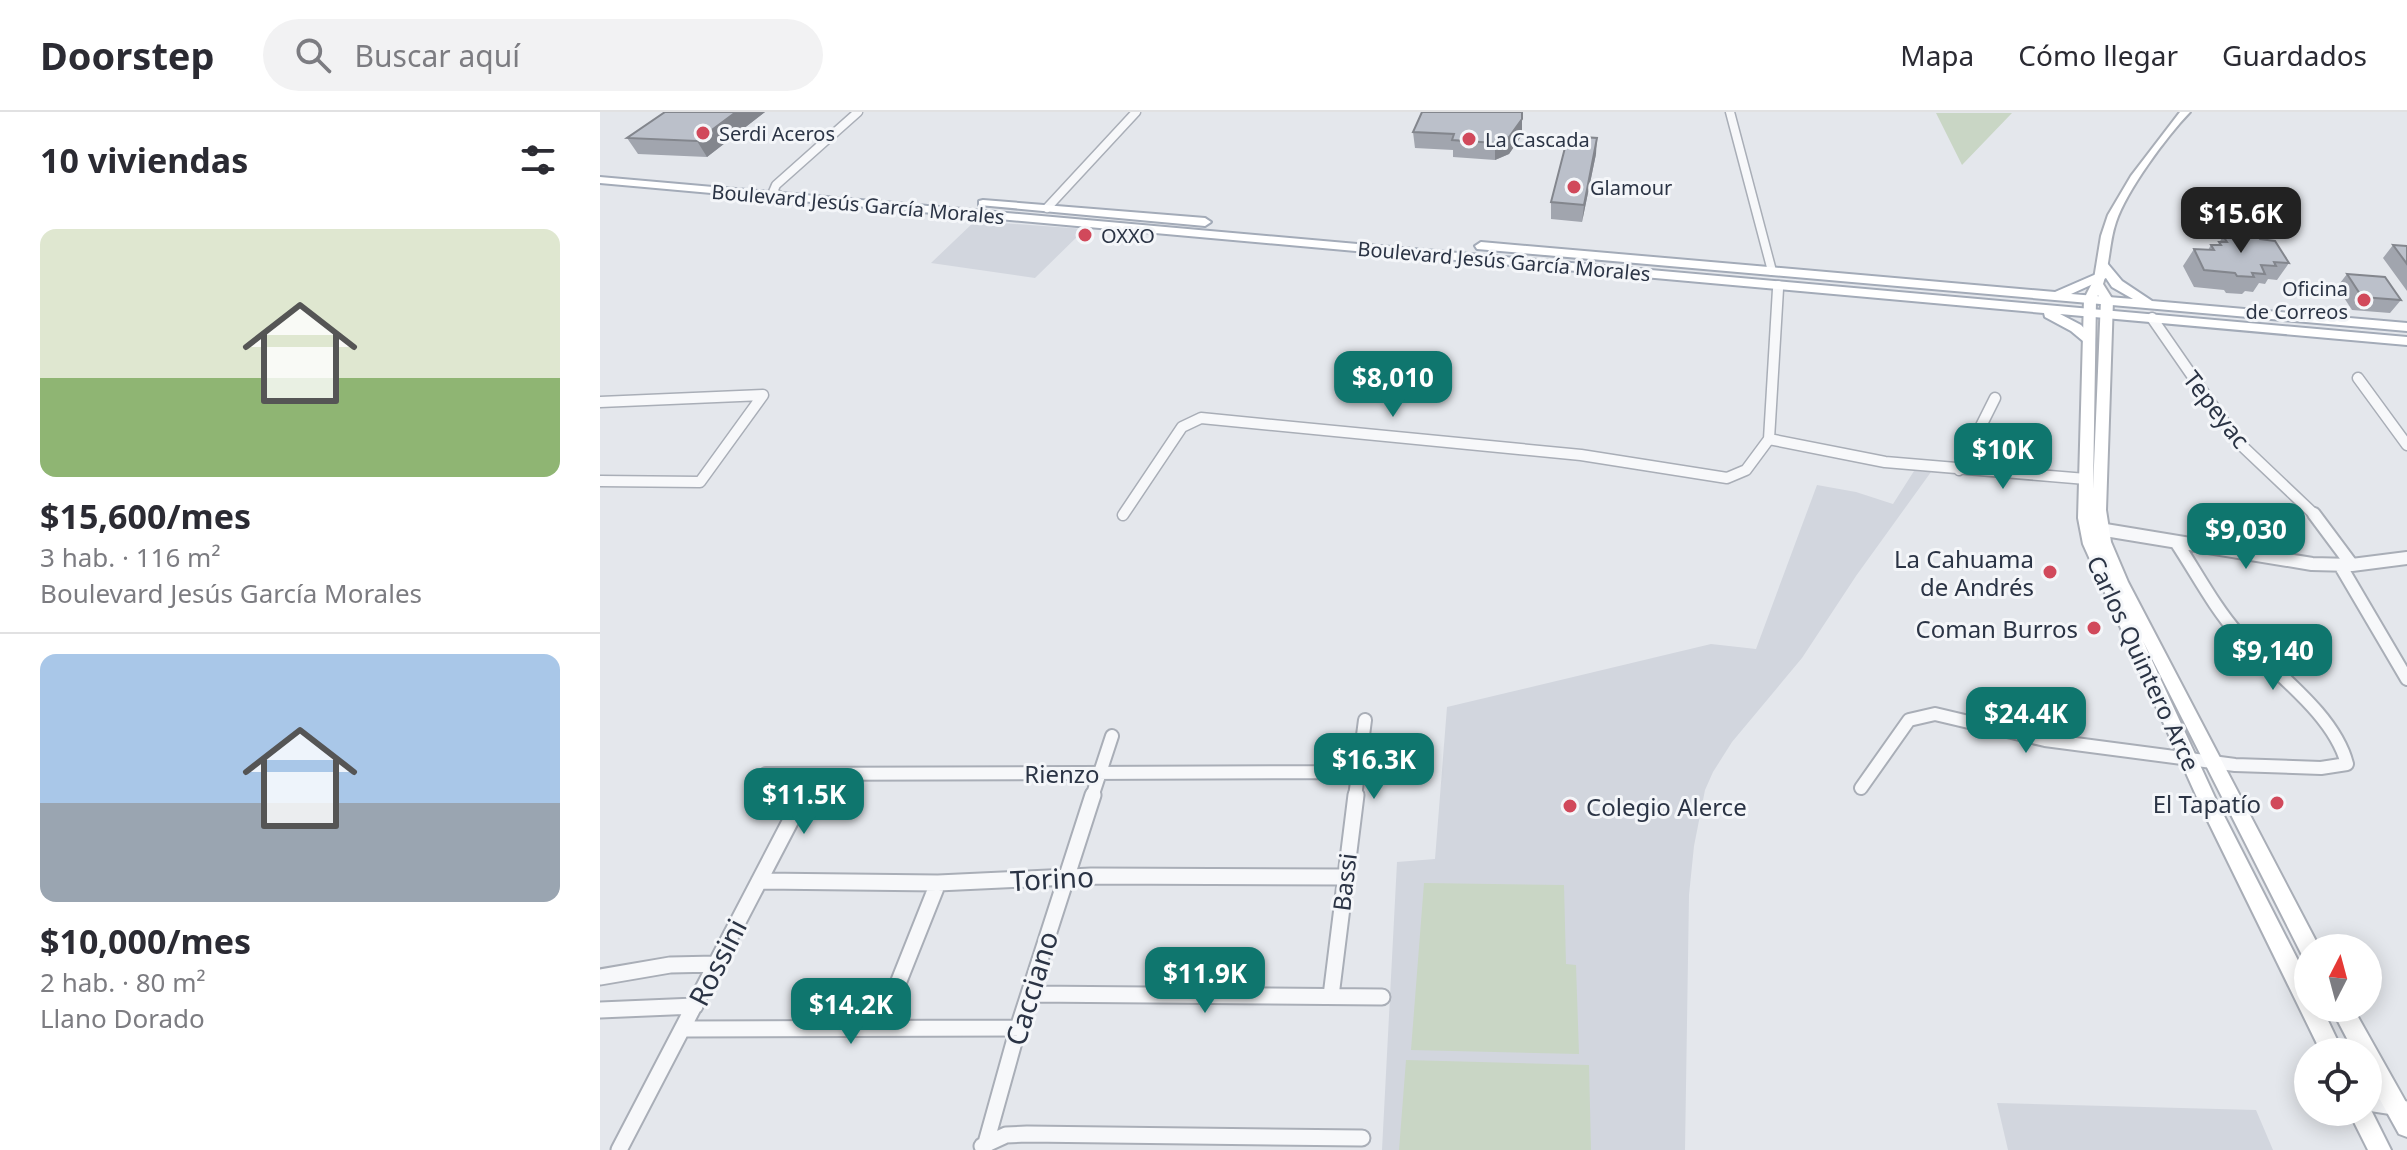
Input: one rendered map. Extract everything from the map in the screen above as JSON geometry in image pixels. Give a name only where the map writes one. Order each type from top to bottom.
[{"type":"main road","points":[[2100,294],[2114,213],[2181,114]]},
{"type":"main road","name":"Boulevard Jesús García Morales","points":[[600,170],[1111,227],[2040,309],[2100,294]]},
{"type":"main road","name":"Boulevard Jesús García Morales","points":[[600,180],[1047,208],[2054,296],[2100,294],[2152,311],[2407,341]]},
{"type":"main road","points":[[1111,227],[1121,215]]},
{"type":"main road","points":[[2054,296],[2100,294],[2117,284],[2152,311]]},
{"type":"main road","name":"Carlos Quintero Arce","points":[[2100,294],[2089,342],[2096,401],[2086,479],[2106,586],[2187,759],[2294,974]]},
{"type":"main road","name":"Carlos Quintero Arce","points":[[2100,294],[2096,401],[2099,510],[2094,528],[2302,934]]},
{"type":"main road","points":[[2040,309],[2066,322],[2089,342]]},
{"type":"main road","name":"Boulevard Jesús García Morales","points":[[2152,311],[2407,327]]},
{"type":"main road","points":[[2382,1079],[2404,1115]]},
{"type":"main road","points":[[2367,1126],[2380,1150]]},
{"type":"street","points":[[779,191],[858,112]]},
{"type":"street","points":[[1047,208],[1136,112]]},
{"type":"street","points":[[1730,112],[1772,271]]},
{"type":"street","points":[[1123,515],[1182,427],[1201,418],[1581,455],[1727,478],[1746,470],[1769,439],[1778,285]]},
{"type":"street","name":"Tepeyac","points":[[2152,311],[2238,442],[2308,505],[2346,565],[2407,679]]},
{"type":"street","points":[[2358,378],[2407,445]]},
{"type":"street","points":[[600,402],[763,395],[700,482],[600,481]]},
{"type":"street","points":[[1959,470],[1995,398]]},
{"type":"street","points":[[1769,439],[1838,454],[1959,470],[2086,479]]},
{"type":"street","points":[[2094,528],[2312,564],[2346,565],[2407,558]]},
{"type":"street","points":[[1861,788],[1909,720],[1935,714],[2045,740],[2212,763],[2281,768],[2321,768],[2347,764],[2344,752],[2303,695],[2236,632],[2176,542]]},
{"type":"street","name":"Bassi","points":[[1331,996],[1365,720]]},
{"type":"street","name":"Cacciano","points":[[982,1148],[1112,736]]},
{"type":"street","name":"Rienzo","points":[[766,774],[1358,772]]},
{"type":"street","name":"Rossini","points":[[619,1150],[815,774]]},
{"type":"street","name":"Torino","points":[[759,881],[938,883],[1065,878],[1345,877]]},
{"type":"street","points":[[881,1026],[938,883]]},
{"type":"street","points":[[600,977],[670,965],[716,964]]},
{"type":"street","points":[[1029,994],[1382,997]]},
{"type":"street","points":[[600,1010],[695,1006]]},
{"type":"street","points":[[683,1029],[881,1026],[1018,1028]]},
{"type":"street","points":[[2382,1108],[2404,1115]]},
{"type":"street","points":[[982,1148],[1006,1135],[1027,1134],[1313,1144],[1362,1138]]},
{"type":"shaded area","points":[[975,221],[1085,229],[1035,278],[931,263]]},
{"type":"shaded area","name":"Colegio Alerce","points":[[1914,471],[1931,472],[1802,658],[1732,742],[1705,790],[1694,846],[1689,895],[1685,1150],[1382,1150],[1397,862],[1435,859],[1447,707],[1711,644],[1756,649],[1817,485],[1856,492],[1893,504]]},
{"type":"shaded area","points":[[1997,1103],[2256,1110],[2273,1150],[2008,1150]]},
{"type":"green space","points":[[1936,113],[2012,113],[1962,165]]},
{"type":"green space","points":[[1424,883],[1564,885],[1566,964],[1576,965],[1579,1054],[1411,1050]]},
{"type":"green space","points":[[1406,1060],[1589,1065],[1591,1150],[1399,1150]]},
{"type":"building","points":[[665,112],[736,112],[697,141],[627,138]]},
{"type":"building","points":[[1422,112],[1522,112],[1522,119],[1509,137],[1495,143],[1452,140],[1454,134],[1413,132]]},
{"type":"building","name":"Glamour","points":[[1568,136],[1597,138],[1584,205],[1551,202]]},
{"type":"building","points":[[2234,233],[2257,235],[2260,239],[2275,241],[2289,263],[2261,265],[2265,274],[2252,273],[2254,277],[2204,270],[2194,249],[2214,250],[2211,245],[2227,242],[2223,236],[2236,237]]},
{"type":"building","points":[[2393,245],[2407,246],[2407,264]]},
{"type":"building","points":[[2347,274],[2385,277],[2401,300],[2362,297]]},
{"type":"place","name":"Serdi Aceros","points":[[703,133]]},
{"type":"place","name":"La Cascada","points":[[1469,139]]},
{"type":"place","name":"Glamour","points":[[1574,187]]},
{"type":"place","name":"OXXO","points":[[1085,235]]},
{"type":"place","name":"Oficina de Correos","points":[[2364,300]]},
{"type":"place","name":"La Cahuama de Andrés","points":[[2050,572]]},
{"type":"place","name":"Coman Burros","points":[[2094,628]]},
{"type":"place","name":"El Tapatío","points":[[2277,803]]},
{"type":"place","name":"Colegio Alerce","points":[[1570,806]]}]
